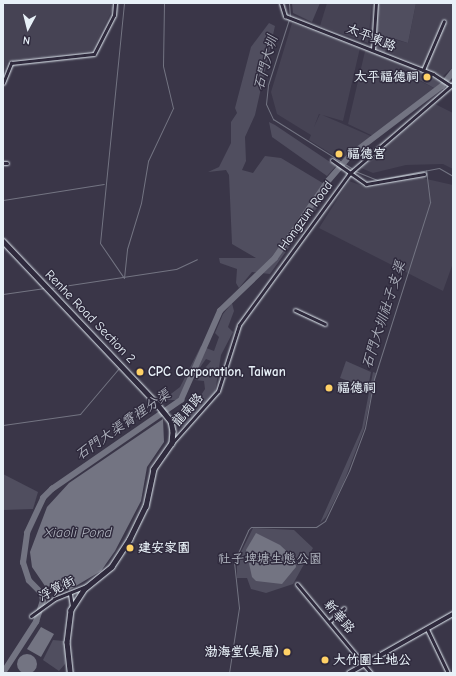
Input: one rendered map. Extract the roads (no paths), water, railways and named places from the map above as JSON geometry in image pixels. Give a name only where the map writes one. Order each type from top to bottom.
[{"type":"main road","name":"Renhe Road Section 2","points":[[3,242],[162,409],[171,421],[172,443]]},
{"type":"main road","points":[[70,673],[67,642],[71,610],[80,594],[112,567],[130,539],[146,506],[154,469],[172,443]]},
{"type":"street","points":[[3,83],[11,64],[94,54],[114,15],[115,3]]},
{"type":"street","name":"太平東路","points":[[281,3],[286,16],[373,49],[423,70],[451,84]]},
{"type":"street","points":[[373,49],[376,3]]},
{"type":"street","points":[[423,70],[444,21]]},
{"type":"street","name":"Hongzun Road","points":[[218,391],[239,325],[351,170],[451,84]]},
{"type":"street","points":[[332,160],[351,170],[372,184],[424,174]]},
{"type":"street","points":[[295,310],[325,324]]},
{"type":"street","name":"龍南路","points":[[172,443],[218,391]]},
{"type":"street","name":"浮筧街","points":[[31,616],[54,599],[70,594],[94,582]]},
{"type":"street","name":"新華路","points":[[297,584],[366,664],[371,673]]},
{"type":"street","points":[[70,594],[71,610]]},
{"type":"street","points":[[330,621],[344,608]]},
{"type":"street","points":[[349,673],[453,614]]},
{"type":"street","points":[[426,630],[448,673]]},
{"type":"water","name":"Xiaoli Pond","points":[[163,419],[164,442],[147,467],[141,501],[115,551],[101,571],[69,590],[45,586],[32,567],[30,552],[47,507],[69,483]]},
{"type":"water","points":[[256,533],[280,545],[295,559],[296,567],[282,584],[256,581],[252,577],[246,550]]},
{"type":"water","points":[[41,627],[54,634],[41,657],[27,649]]},
{"type":"water","points":[[27,654],[34,657],[37,664],[34,671],[27,674],[20,671],[17,664],[20,657]]},
{"type":"waterway","points":[[124,3],[100,243],[124,278]]},
{"type":"waterway","points":[[124,278],[127,249],[141,203],[148,161],[173,108],[163,66],[164,3]]},
{"type":"waterway","name":"石門大圳","points":[[289,3],[290,16]]},
{"type":"waterway","name":"石門大圳","points":[[289,19],[268,85],[266,104],[273,119],[353,169]]},
{"type":"waterway","name":"石門大渠霄裡分渠","points":[[3,673],[36,622],[43,601],[42,594],[29,581],[23,563],[27,533],[43,498],[52,489],[181,400],[220,311],[275,258],[328,181],[351,155],[442,86],[453,72]]},
{"type":"waterway","name":"石門大圳","points":[[355,171],[377,180],[439,168],[453,176]]},
{"type":"waterway","name":"石門大圳社子支渠","points":[[229,673],[239,608],[234,562],[248,530],[251,527],[316,527],[325,521],[349,471],[365,428],[374,379],[430,202],[426,170]]},
{"type":"waterway","points":[[3,200],[104,184]]},
{"type":"waterway","points":[[50,288],[176,269],[197,259]]},
{"type":"waterway","points":[[3,294],[45,288]]},
{"type":"waterway","points":[[3,425],[80,414],[119,368]]},
{"type":"place","name":"太平福德祠","points":[[427,77]]},
{"type":"place","name":"福德宮","points":[[339,154]]},
{"type":"place","name":"CPC Corporation, Taiwan","points":[[140,372]]},
{"type":"place","name":"福德祠","points":[[329,388]]},
{"type":"place","name":"建安家園","points":[[130,548]]},
{"type":"place","name":"渤海堂(吳厝)","points":[[287,652]]},
{"type":"place","name":"大竹圍土地公","points":[[325,660]]},
{"type":"park label","name":"社子埤塘生態公園","points":[[270,559]]}]
